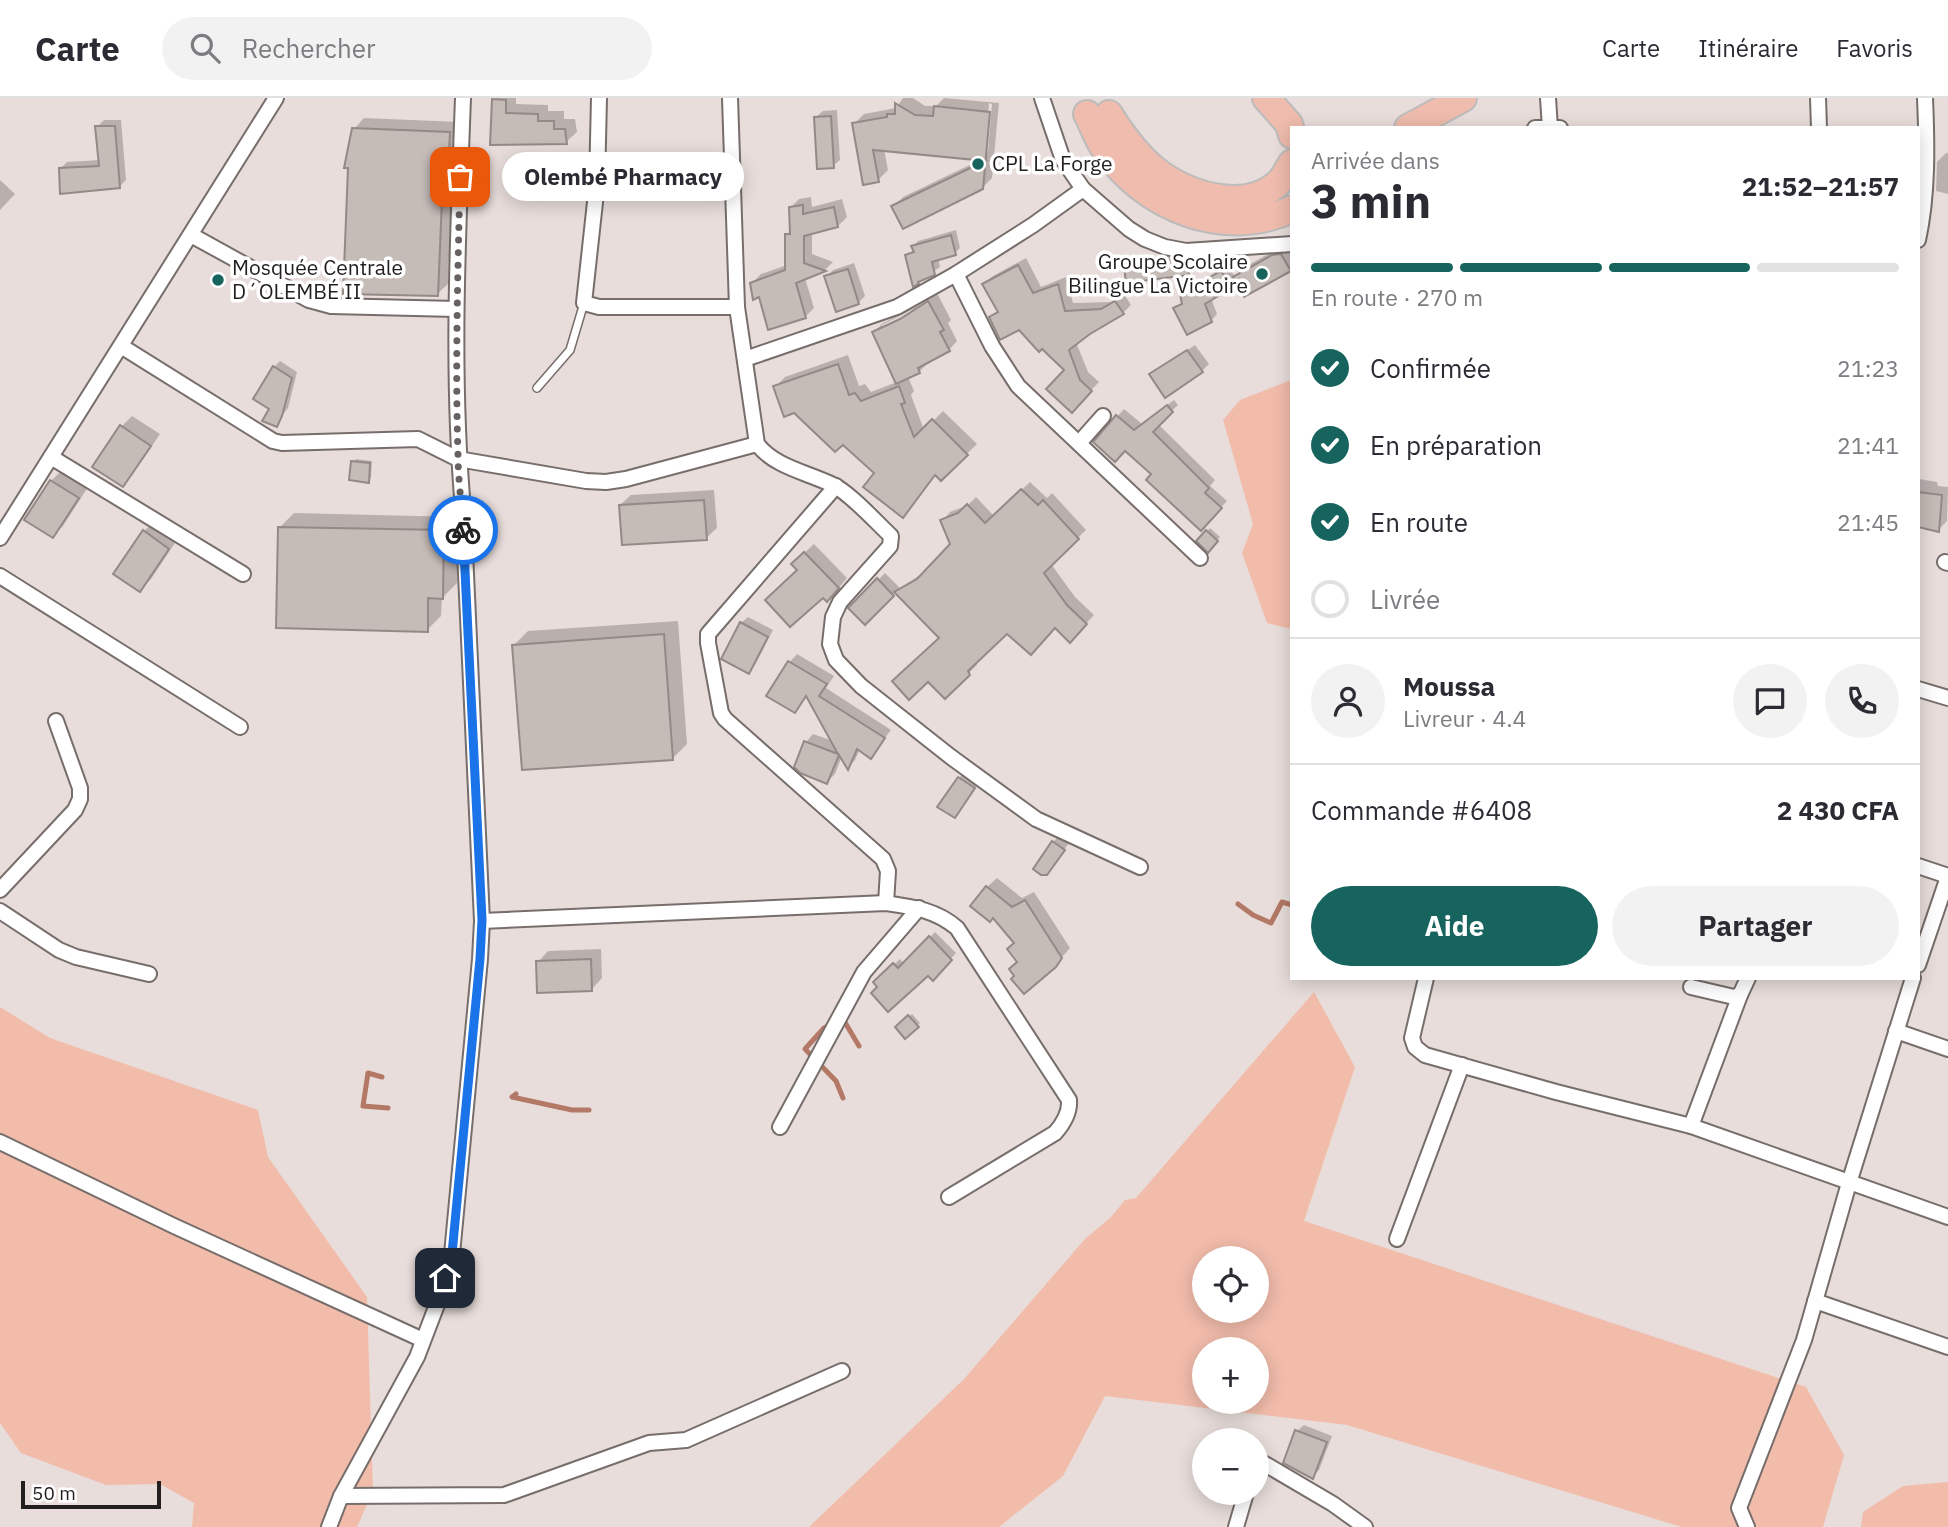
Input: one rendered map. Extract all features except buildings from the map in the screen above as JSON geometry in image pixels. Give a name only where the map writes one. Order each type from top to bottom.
[{"type":"highway","points":[[1266,98],[1290,128]]},
{"type":"highway","points":[[1412,126],[1463,98]]},
{"type":"highway","points":[[1290,166],[1276,185],[1258,195],[1227,199],[1192,192],[1156,171],[1098,114],[1104,148],[1144,191],[1179,211],[1214,220],[1255,221],[1290,210]]},
{"type":"street","points":[[0,538],[276,98]]},
{"type":"street","points":[[328,1527],[341,1496],[417,1357],[452,1254],[480,959],[482,920],[463,509],[458,459],[456,309],[463,98]]},
{"type":"street","points":[[598,98],[597,184],[584,303],[599,307],[737,307]]},
{"type":"street","points":[[730,98],[737,307],[757,444],[766,456],[777,462],[836,486],[891,536],[892,541],[840,602],[833,617],[830,644],[836,660],[861,686],[951,757],[1036,818],[1140,867]]},
{"type":"street","points":[[1042,98],[1063,160],[1083,189],[1129,229],[1165,247],[1186,251],[1290,244]]},
{"type":"street","points":[[1548,98],[1548,126]]},
{"type":"street","points":[[1818,98],[1819,126]]},
{"type":"street","points":[[1920,226],[1926,133],[1925,98]]},
{"type":"street","points":[[744,359],[897,307],[957,274],[1083,189]]},
{"type":"street","points":[[191,235],[309,300],[331,306],[456,309]]},
{"type":"street","points":[[957,274],[992,346],[1018,386],[1200,558]]},
{"type":"street","points":[[121,346],[273,441],[282,443],[418,439],[458,459],[606,482],[757,444]]},
{"type":"street","points":[[1079,443],[1103,416]]},
{"type":"street","points":[[51,457],[243,574]]},
{"type":"street","points":[[836,486],[708,634],[708,643],[721,713],[725,719],[883,859],[888,871],[886,903]]},
{"type":"street","points":[[0,576],[240,727]]},
{"type":"street","points":[[1920,690],[1948,698]]},
{"type":"street","points":[[0,890],[75,810],[80,799],[80,788],[56,721]]},
{"type":"street","points":[[1920,867],[1948,876],[1920,959]]},
{"type":"street","points":[[482,920],[886,903],[919,908],[946,918],[957,928],[1069,1100],[1070,1107],[1055,1133],[948,1197]]},
{"type":"street","points":[[780,1127],[864,972],[919,908]]},
{"type":"street","points":[[0,911],[59,950],[76,957],[149,974]]},
{"type":"street","points":[[1426,980],[1412,1038],[1415,1047],[1425,1055],[1691,1126],[1948,1217]]},
{"type":"street","points":[[1691,1126],[1747,980]]},
{"type":"street","points":[[1747,1527],[1739,1508],[1804,1340],[1849,1182],[1912,980]]},
{"type":"street","points":[[1691,986],[1734,997],[1740,995]]},
{"type":"street","points":[[1896,1031],[1948,1049]]},
{"type":"street","points":[[1397,1239],[1462,1065]]},
{"type":"street","points":[[0,1142],[174,1226],[424,1340]]},
{"type":"street","points":[[1815,1301],[1948,1347]]},
{"type":"street","points":[[341,1496],[504,1495],[649,1443],[686,1440],[842,1371]]},
{"type":"street","points":[[1269,1466],[1334,1504],[1364,1527]]},
{"type":"street","points":[[1236,1527],[1242,1505]]},
{"type":"lane","points":[[537,388],[570,350],[584,303]]},
{"type":"shaded area","points":[[1290,380],[1290,629],[1267,623],[1242,553],[1253,524],[1223,420],[1240,400]]},
{"type":"shaded area","points":[[1314,992],[1355,1067],[1304,1221],[1806,1387],[1844,1455],[1823,1527],[1682,1527],[1347,1425],[1255,1414],[1269,1414],[1269,1337],[1192,1337],[1192,1406],[1105,1396],[1063,1476],[999,1527],[809,1527],[964,1379],[1085,1239],[1111,1217],[1125,1200],[1136,1198]]},
{"type":"shaded area","points":[[0,1007],[50,1038],[258,1110],[268,1157],[367,1297],[373,1491],[357,1527],[192,1527],[194,1503],[160,1484],[106,1485],[21,1453],[0,1423]]},
{"type":"shaded area","points":[[1948,1482],[1948,1527],[1861,1527],[1863,1512],[1903,1486]]},
{"type":"waterway","points":[[1238,904],[1271,923],[1282,902],[1290,904]]},
{"type":"waterway","points":[[843,1019],[859,1046]]},
{"type":"waterway","points":[[830,1025],[805,1049],[836,1081],[843,1098]]},
{"type":"waterway","points":[[382,1077],[368,1073],[363,1106],[388,1108]]},
{"type":"waterway","points":[[516,1094],[512,1097],[572,1110],[589,1110]]},
{"type":"way so far","points":[[460,177],[456,309],[458,459],[463,530]]},
{"type":"place","name":"CPL La Forge","points":[[978,164]]},
{"type":"place","name":"Olembé Pharmacy","points":[[460,177]]},
{"type":"place","name":"Groupe Scolaire Bilingue La Victoire","points":[[1262,274]]},
{"type":"place","name":"Mosquée Centrale D´OLEMBÉ II","points":[[218,280]]},
{"type":"route","points":[[445,1278],[452,1254],[482,920],[463,530]]}]
